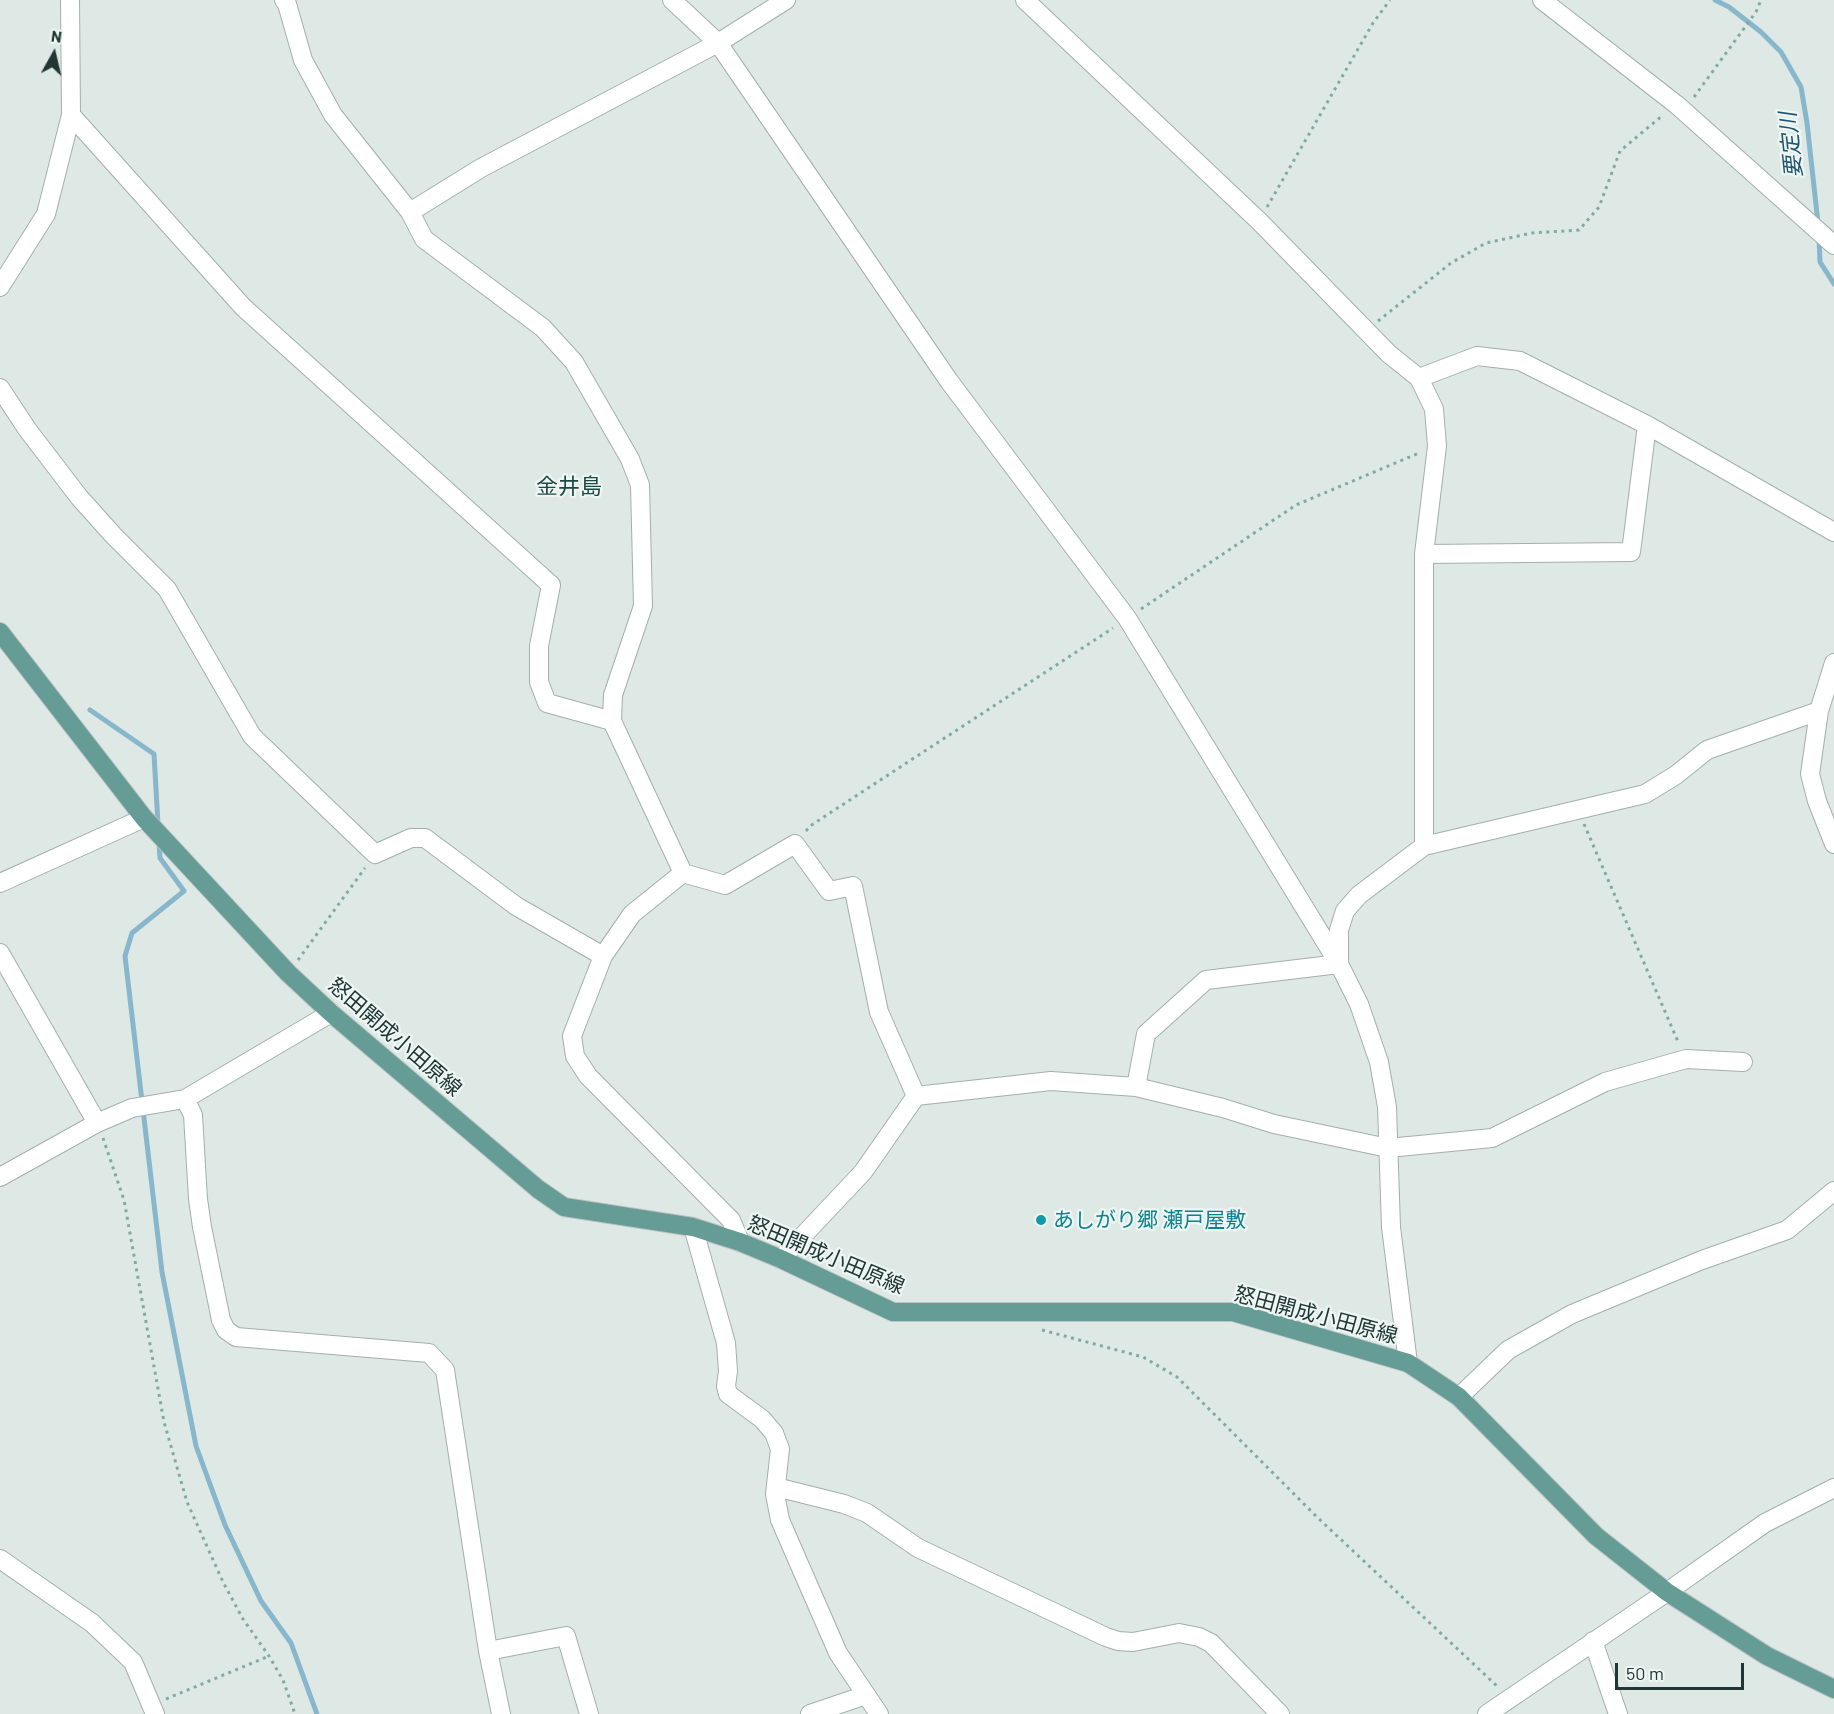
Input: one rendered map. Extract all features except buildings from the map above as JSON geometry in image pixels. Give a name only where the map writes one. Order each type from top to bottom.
[{"type":"main road","name":"怒田開成小田原線","points":[[0,632],[146,820],[288,973],[331,1013],[538,1189],[564,1207],[693,1227],[740,1242],[781,1259],[893,1312],[1233,1312],[1408,1363],[1459,1397],[1596,1536],[1667,1592],[1767,1656],[1834,1689]]},
{"type":"street","points":[[0,286],[46,214],[71,115],[70,0]]},
{"type":"street","points":[[284,0],[303,60],[333,115],[410,212],[424,239],[543,328],[574,362],[630,459],[640,485],[643,606],[613,695],[612,721],[683,873],[725,885],[795,844],[829,891],[853,886],[879,1012],[916,1096]]},
{"type":"street","points":[[672,0],[718,43],[950,381],[1127,618],[1339,964],[1359,1004],[1379,1062],[1387,1107],[1391,1227],[1408,1363]]},
{"type":"street","points":[[410,212],[481,168],[718,43],[786,0]]},
{"type":"street","points":[[1025,0],[1259,221],[1389,354],[1419,378],[1434,409],[1437,446],[1424,554],[1424,846]]},
{"type":"street","points":[[1542,0],[1680,108],[1834,245]]},
{"type":"street","points":[[71,115],[243,307],[551,585],[539,646],[539,682],[547,703],[612,721]]},
{"type":"street","points":[[1419,378],[1477,356],[1520,361],[1647,425],[1834,532]]},
{"type":"street","points":[[0,388],[27,429],[79,497],[167,589],[252,736],[375,854],[411,837],[425,838],[516,906],[603,956]]},
{"type":"street","points":[[1424,554],[1631,552],[1647,425]]},
{"type":"street","points":[[1834,663],[1819,711],[1810,774],[1817,801],[1834,844]]},
{"type":"street","points":[[1339,964],[1339,930],[1345,911],[1359,895],[1424,846],[1645,794],[1676,775],[1707,750],[1819,711]]},
{"type":"street","points":[[0,882],[146,820]]},
{"type":"street","points":[[683,873],[632,914],[603,956],[572,1036],[575,1056],[588,1076],[731,1220],[740,1242]]},
{"type":"street","points":[[0,953],[97,1122]]},
{"type":"street","points":[[1136,1087],[1146,1034],[1206,980],[1339,964]]},
{"type":"street","points":[[0,1177],[97,1122],[132,1108],[185,1100],[331,1013]]},
{"type":"street","points":[[781,1259],[863,1172],[916,1096],[1051,1082],[1136,1087],[1223,1108],[1274,1124],[1388,1148],[1492,1138],[1605,1082],[1686,1059],[1743,1062]]},
{"type":"street","points":[[185,1100],[193,1115],[202,1227],[221,1320],[226,1330],[236,1337],[429,1353],[445,1370],[501,1714]]},
{"type":"street","points":[[1459,1397],[1508,1350],[1572,1314],[1702,1260],[1786,1230],[1834,1191]]},
{"type":"street","points":[[693,1227],[726,1343],[728,1394],[762,1419],[774,1433],[780,1449],[775,1494],[780,1520],[838,1653],[879,1714]]},
{"type":"street","points":[[776,1487],[844,1504],[867,1513],[918,1548],[1106,1637],[1133,1642],[1179,1633],[1199,1637],[1211,1643],[1280,1714]]},
{"type":"street","points":[[1487,1714],[1765,1523],[1834,1488]]},
{"type":"street","points":[[0,1559],[92,1623],[134,1662],[154,1709]]},
{"type":"street","points":[[489,1651],[566,1636],[589,1714]]},
{"type":"street","points":[[1593,1641],[1618,1714]]},
{"type":"street","points":[[810,1714],[866,1695]]},
{"type":"path","points":[[1259,221],[1373,23],[1390,0]]},
{"type":"path","points":[[1366,330],[1451,263],[1486,243],[1532,233],[1579,230],[1599,207],[1620,151],[1680,108],[1756,12],[1761,0]]},
{"type":"path","points":[[795,844],[810,826],[1296,505],[1437,446]]},
{"type":"path","points":[[1578,810],[1686,1059]]},
{"type":"path","points":[[288,973],[375,854]]},
{"type":"path","points":[[97,1122],[124,1200],[164,1422],[187,1502],[223,1582],[243,1619],[283,1680],[295,1714]]},
{"type":"path","points":[[1041,1330],[1143,1357],[1177,1377],[1318,1518],[1510,1698]]},
{"type":"path","points":[[154,1709],[269,1656]]},
{"type":"waterway","name":"要定川","points":[[1715,0],[1729,7],[1761,32],[1781,52],[1801,87],[1818,223]]},
{"type":"waterway","name":"要定川","points":[[1819,238],[1820,262],[1834,284]]},
{"type":"waterway","points":[[90,710],[154,754],[158,824]]},
{"type":"waterway","points":[[159,843],[160,858],[184,891],[132,933],[125,956],[162,1272],[196,1446],[225,1525],[261,1601],[291,1643],[317,1714]]},
{"type":"place","name":"あしがり郷 瀬戸屋敷","points":[[1041,1220]]},
{"type":"district","name":"金井島","points":[[569,487]]}]
